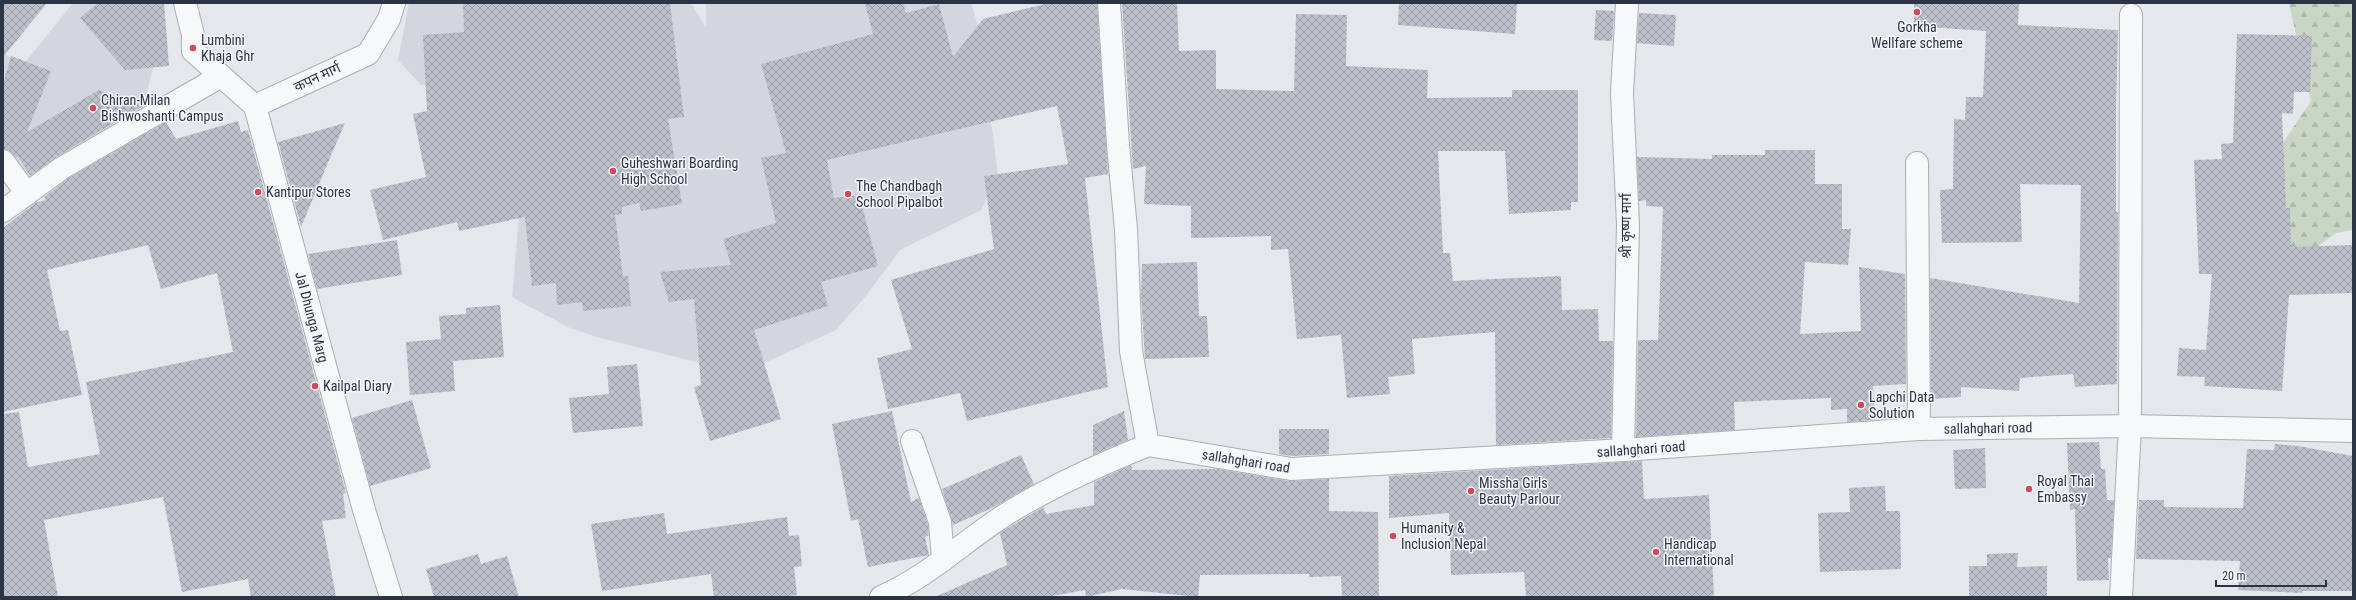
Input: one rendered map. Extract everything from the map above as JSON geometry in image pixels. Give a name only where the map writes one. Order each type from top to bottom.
[{"type":"street","points":[[184,3],[192,36],[193,51],[255,106]]},
{"type":"street","name":"कपन मार्ग","points":[[255,106],[368,54],[389,19],[394,3]]},
{"type":"street","points":[[881,597],[902,588],[1009,512],[1097,466],[1148,445],[1131,351],[1126,229],[1109,3]]},
{"type":"street","name":"श्री कृष्ण मार्ग","points":[[1623,450],[1628,225],[1622,93],[1627,3]]},
{"type":"street","points":[[2121,597],[2130,426],[2132,15]]},
{"type":"street","points":[[3,211],[62,168],[221,76]]},
{"type":"street","name":"Jal Dhunga Marg","points":[[255,106],[364,510],[391,597]]},
{"type":"street","points":[[3,160],[27,194]]},
{"type":"street","points":[[1917,163],[1919,429]]},
{"type":"street","name":"sallahghari road","points":[[1148,445],[1291,469],[1623,450],[1919,429],[2130,426],[2353,431]]},
{"type":"street","points":[[912,441],[940,522],[942,560]]},
{"type":"shaded area","points":[[73,3],[154,3],[160,42],[144,102],[29,175],[3,154],[3,53],[23,65]]},
{"type":"shaded area","points":[[409,3],[691,3],[706,27],[706,5],[704,3],[971,3],[978,26],[977,59],[993,134],[998,177],[981,210],[900,250],[865,297],[836,330],[762,364],[720,368],[593,336],[568,327],[512,297],[519,217],[515,89],[421,85],[398,60]]},
{"type":"green space","points":[[2289,3],[2353,3],[2353,230],[2336,233],[2286,270],[2274,156],[2311,101]]},
{"type":"building","points":[[3,3],[47,3],[3,57]]},
{"type":"building","points":[[98,3],[164,3],[169,66],[125,70],[80,18]]},
{"type":"building","name":"Guheshwari Boarding High School","points":[[463,3],[670,3],[684,117],[668,119],[682,204],[641,211],[639,203],[622,207],[622,214],[615,215],[623,276],[628,276],[631,306],[583,311],[582,302],[557,305],[556,283],[532,286],[525,217],[459,231],[457,222],[383,240],[370,190],[426,177],[413,114],[427,111],[423,35],[464,32]]},
{"type":"building","points":[[865,3],[903,3],[906,13],[939,4],[953,57],[983,19],[1049,3],[1097,3],[1108,174],[1085,178],[1108,387],[967,421],[960,393],[888,409],[877,358],[912,349],[891,280],[994,249],[984,176],[1068,164],[1057,106],[827,160],[834,198],[859,195],[878,266],[821,282],[828,306],[754,330],[781,419],[710,441],[694,387],[701,385],[694,299],[669,302],[660,272],[731,265],[723,239],[776,223],[761,158],[786,153],[761,64],[873,34]]},
{"type":"building","points":[[1122,3],[1177,3],[1179,51],[1216,50],[1216,89],[1294,91],[1296,14],[1347,15],[1346,66],[1428,70],[1427,98],[1512,97],[1512,90],[1578,90],[1578,202],[1571,202],[1571,210],[1509,214],[1505,151],[1438,151],[1443,253],[1450,253],[1453,281],[1561,276],[1562,310],[1598,309],[1599,341],[1613,341],[1611,438],[1496,445],[1495,332],[1412,339],[1415,374],[1388,377],[1390,394],[1347,398],[1341,335],[1297,339],[1288,249],[1271,250],[1271,236],[1191,238],[1191,206],[1144,204],[1146,166],[1133,169]]},
{"type":"building","points":[[1399,3],[1517,3],[1515,34],[1398,25]]},
{"type":"building","points":[[1914,3],[2019,3],[2018,25],[2118,30],[2116,111],[2116,212],[2118,212],[2117,384],[2075,387],[2073,374],[2020,378],[2019,391],[1961,387],[1961,397],[1931,399],[1930,278],[2079,303],[2081,185],[2020,184],[2022,242],[1942,243],[1940,190],[1953,189],[1954,119],[1965,120],[1966,97],[1983,97],[1986,31],[1914,26]]},
{"type":"building","points":[[1596,10],[1614,11],[1612,41],[1594,40]]},
{"type":"building","points":[[1639,13],[1676,15],[1674,46],[1637,43]]},
{"type":"building","points":[[2237,34],[2312,36],[2310,92],[2294,92],[2293,114],[2282,113],[2286,208],[2290,208],[2291,247],[2353,245],[2353,293],[2289,295],[2282,391],[2204,386],[2205,377],[2177,376],[2179,348],[2206,350],[2212,274],[2199,274],[2194,160],[2222,159],[2221,144],[2233,143]]},
{"type":"building","points":[[11,56],[51,71],[27,132],[99,90],[143,106],[56,157],[30,176],[18,156],[17,158],[8,150],[3,149],[3,84]]},
{"type":"building","points":[[238,121],[241,132],[248,130],[346,493],[343,494],[346,518],[322,521],[336,597],[251,597],[248,579],[182,592],[163,497],[44,520],[58,597],[3,597],[3,414],[19,412],[28,467],[100,454],[86,382],[233,352],[217,273],[161,289],[148,245],[47,270],[60,331],[68,330],[82,395],[3,412],[3,228],[35,203],[46,200],[44,197],[69,178],[166,122],[176,139]]},
{"type":"building","points":[[345,123],[332,153],[301,227],[278,142]]},
{"type":"building","points":[[1765,150],[1815,150],[1815,184],[1842,184],[1842,229],[1851,229],[1848,265],[1805,262],[1800,334],[1861,331],[1859,267],[1905,274],[1906,384],[1873,386],[1875,420],[1847,422],[1847,409],[1831,410],[1831,398],[1734,402],[1735,430],[1636,437],[1638,340],[1658,340],[1663,207],[1646,206],[1646,200],[1639,201],[1637,157],[1712,159],[1712,155],[1765,155]]},
{"type":"building","points":[[397,240],[402,275],[317,289],[308,254]]},
{"type":"building","points":[[1197,262],[1199,316],[1207,316],[1209,357],[1145,359],[1141,295],[1142,264]]},
{"type":"building","points":[[500,305],[504,357],[453,361],[455,391],[410,395],[406,342],[441,339],[439,316],[466,314],[466,308]]},
{"type":"building","points":[[637,364],[643,426],[573,433],[569,398],[609,394],[607,367]]},
{"type":"building","points":[[412,400],[431,468],[370,486],[352,418]]},
{"type":"building","points":[[892,411],[911,502],[919,498],[928,525],[929,535],[925,537],[929,555],[868,567],[858,519],[851,521],[832,424]]},
{"type":"building","points":[[1124,411],[1128,440],[1093,455],[1093,425]]},
{"type":"building","points":[[1279,429],[1329,429],[1329,454],[1292,456],[1279,454]]},
{"type":"building","points":[[2099,442],[2101,469],[2105,469],[2107,500],[2114,500],[2111,558],[2108,558],[2109,580],[2077,581],[2075,509],[2070,510],[2067,443]]},
{"type":"building","points":[[2275,444],[2298,446],[2353,456],[2353,591],[2303,591],[2303,593],[2238,590],[2240,561],[2136,559],[2139,500],[2164,500],[2164,507],[2243,508],[2247,449],[2274,450]]},
{"type":"building","points":[[1985,448],[1986,488],[1955,489],[1953,450]]},
{"type":"building","points":[[1021,455],[1034,484],[992,508],[953,525],[942,489]]},
{"type":"building","points":[[1642,461],[1644,499],[1709,495],[1714,597],[1526,597],[1524,572],[1451,575],[1449,513],[1389,518],[1389,476]]},
{"type":"building","points":[[1131,465],[1132,470],[1218,469],[1289,481],[1329,479],[1329,511],[1378,512],[1379,597],[1342,597],[1341,576],[1309,577],[1309,574],[1200,575],[1198,597],[1122,589],[1086,597],[1085,590],[1047,597],[935,597],[1007,565],[1000,533],[1043,507],[1046,514],[1094,505],[1094,482]]},
{"type":"building","points":[[1885,486],[1886,511],[1900,511],[1901,569],[1820,572],[1818,513],[1850,512],[1849,488]]},
{"type":"building","points":[[664,513],[667,534],[787,517],[789,536],[799,535],[802,566],[794,567],[797,595],[781,597],[714,597],[711,574],[602,591],[591,524]]},
{"type":"building","points":[[2018,553],[2017,567],[2047,566],[2047,597],[1969,597],[1969,566],[1987,566],[1987,554]]},
{"type":"building","points":[[478,554],[481,564],[507,556],[519,597],[434,597],[426,569]]},
{"type":"place","name":"Gorkha Wellfare scheme","points":[[1917,12]]},
{"type":"place","name":"Lumbini Khaja Ghr","points":[[193,48]]},
{"type":"place","name":"Chiran-Milan Bishwoshanti Campus","points":[[93,108]]},
{"type":"place","name":"Guheshwari Boarding High School","points":[[613,171]]},
{"type":"place","name":"Kantipur Stores","points":[[258,192]]},
{"type":"place","name":"The Chandbagh School Pipalbot","points":[[848,194]]},
{"type":"place","name":"Kailpal Diary","points":[[315,386]]},
{"type":"place","name":"Lapchi Data Solution","points":[[1861,405]]},
{"type":"place","name":"Royal Thai Embassy","points":[[2029,489]]},
{"type":"place","name":"Missha Girls Beauty Parlour","points":[[1471,491]]},
{"type":"place","name":"Humanity & Inclusion Nepal","points":[[1393,536]]},
{"type":"place","name":"Handicap International","points":[[1656,552]]}]
